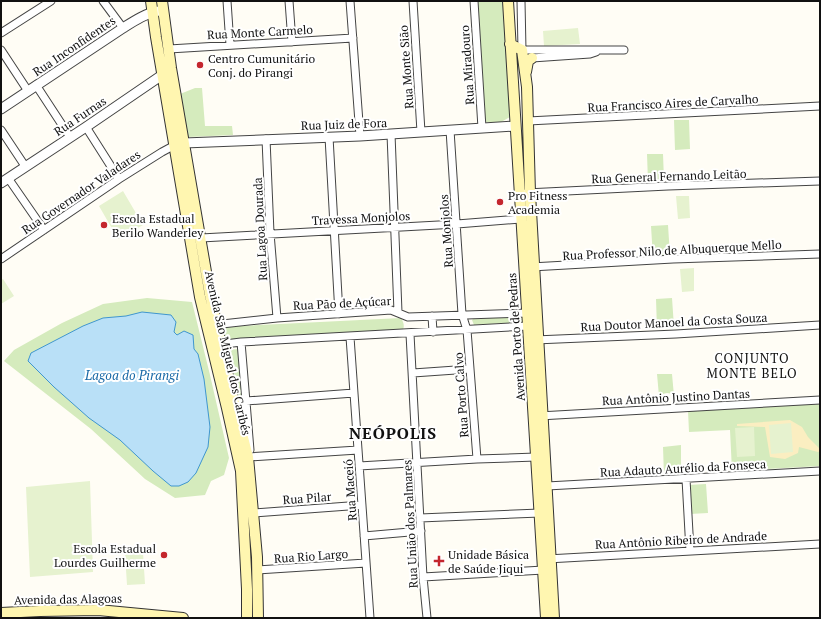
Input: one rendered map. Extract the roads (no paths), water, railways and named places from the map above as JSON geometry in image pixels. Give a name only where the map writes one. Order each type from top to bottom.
[{"type":"main road","name":"Avenida São Miguel dos Caribés","points":[[151,1],[162,74],[180,144],[201,238],[211,326]]},
{"type":"main road","name":"Avenida Porto de Pedras","points":[[508,1],[527,313],[528,326],[534,340]]},
{"type":"main road","name":"Avenida São Miguel dos Caribés","points":[[163,6],[200,297],[211,326],[249,456],[256,542],[258,618]]},
{"type":"main road","points":[[511,49],[522,53]]},
{"type":"main road","name":"Avenida Porto de Pedras","points":[[522,53],[528,121],[530,193],[535,267],[534,340],[538,416],[547,486],[547,559],[544,570],[546,618]]},
{"type":"main road","points":[[525,76],[526,64],[532,58]]},
{"type":"main road","name":"Avenida São Miguel dos Caribés","points":[[216,345],[230,422],[241,471],[247,618]]},
{"type":"main road","name":"Avenida Porto de Pedras","points":[[538,416],[536,457],[540,513],[554,618]]},
{"type":"main road","points":[[245,542],[256,542]]},
{"type":"main road","name":"Avenida das Alagoas","points":[[1,613],[98,614],[183,618]]},
{"type":"street","points":[[1,33],[51,1]]},
{"type":"street","points":[[103,1],[123,28]]},
{"type":"street","points":[[227,1],[230,45]]},
{"type":"street","points":[[289,1],[292,42]]},
{"type":"street","points":[[350,1],[360,136]]},
{"type":"street","name":"Rua Monte Sião","points":[[413,1],[421,132]]},
{"type":"street","name":"Rua Miradouro","points":[[474,1],[482,128]]},
{"type":"street","name":"Avenida Porto de Pedras","points":[[521,1],[522,53]]},
{"type":"street","name":"Rua Inconfidentes","points":[[1,109],[123,28],[163,6]]},
{"type":"street","name":"Rua Monte Carmelo","points":[[169,48],[353,38]]},
{"type":"street","points":[[522,53],[591,49],[598,51],[624,50]]},
{"type":"street","points":[[1,50],[28,91]]},
{"type":"street","points":[[532,58],[590,54],[598,51]]},
{"type":"street","name":"Rua Furnas","points":[[5,180],[172,68]]},
{"type":"street","points":[[36,85],[70,137]]},
{"type":"street","name":"Rua Francisco Aires de Carvalho","points":[[528,121],[820,106]]},
{"type":"street","name":"Rua Juiz de Fora","points":[[180,144],[360,136],[515,126]]},
{"type":"street","points":[[86,127],[119,179]]},
{"type":"street","points":[[1,130],[25,166]]},
{"type":"street","name":"Rua Monjolos","points":[[450,130],[462,314],[467,330]]},
{"type":"street","points":[[391,134],[398,312]]},
{"type":"street","points":[[329,137],[339,314]]},
{"type":"street","name":"Rua Lagoa Dourada","points":[[266,139],[270,233],[277,318]]},
{"type":"street","name":"Rua Governador Valadares","points":[[1,259],[119,179],[162,152],[180,144]]},
{"type":"street","points":[[5,180],[44,230]]},
{"type":"street","name":"Rua General Fernando Leitão","points":[[520,193],[820,181]]},
{"type":"street","name":"Travessa Monjolos","points":[[201,238],[521,219]]},
{"type":"street","name":"Rua Professor Nilo de Albuquerque Mello","points":[[524,268],[673,259],[820,254]]},
{"type":"street","name":"Rua Pão de Açúcar","points":[[211,326],[277,318],[392,310],[408,317],[527,313]]},
{"type":"street","points":[[432,316],[433,332]]},
{"type":"street","name":"Rua Doutor Manoel da Costa Souza","points":[[534,340],[684,334],[820,325]]},
{"type":"street","points":[[216,345],[241,342],[410,334],[528,326]]},
{"type":"street","name":"Rua Porto Calvo","points":[[467,330],[477,459]]},
{"type":"street","name":"Rua União dos Palmares","points":[[410,334],[423,577],[427,618]]},
{"type":"street","name":"Rua Maceió","points":[[350,337],[370,618]]},
{"type":"street","name":"Avenida São Miguel dos Caribés","points":[[241,342],[249,456]]},
{"type":"street","points":[[413,373],[470,369]]},
{"type":"street","points":[[234,403],[246,400],[354,393]]},
{"type":"street","name":"Rua Antônio Justino Dantas","points":[[538,416],[820,400]]},
{"type":"street","points":[[249,456],[358,450]]},
{"type":"street","points":[[359,466],[536,457]]},
{"type":"street","name":"Rua Adauto Aurélio da Fonseca","points":[[547,486],[820,472]]},
{"type":"street","points":[[686,479],[690,551]]},
{"type":"street","name":"Rua Pilar","points":[[253,513],[362,505]]},
{"type":"street","points":[[420,518],[540,513]]},
{"type":"street","points":[[364,536],[421,531]]},
{"type":"street","name":"Rua Antônio Ribeiro de Andrade","points":[[547,559],[820,544]]},
{"type":"street","name":"Rua Rio Largo","points":[[257,570],[366,563]]},
{"type":"street","points":[[423,577],[544,570]]},
{"type":"water","name":"Lagoa do Pirangi","points":[[142,312],[171,315],[176,322],[174,332],[177,335],[184,331],[193,335],[194,349],[198,354],[204,379],[210,427],[208,447],[196,473],[188,482],[179,486],[171,486],[120,440],[89,418],[54,387],[28,361],[31,353],[83,326],[103,318],[126,316]]},
{"type":"place","name":"Centro Cumunitário Conj. do Pirangi","points":[[200,65]]},
{"type":"place","name":"Pro Fitness Academia","points":[[500,202]]},
{"type":"place","name":"Escola Estadual Berilo Wanderley","points":[[104,225]]},
{"type":"place","name":"Escola Estadual Lourdes Guilherme","points":[[164,555]]},
{"type":"place","name":"Unidade Básica de Saúde Jiqui","points":[[439,561]]},
{"type":"district","name":"CONJUNTO MONTE BELO","points":[[752,366]]},
{"type":"district","name":"NEÓPOLIS","points":[[393,433]]}]
